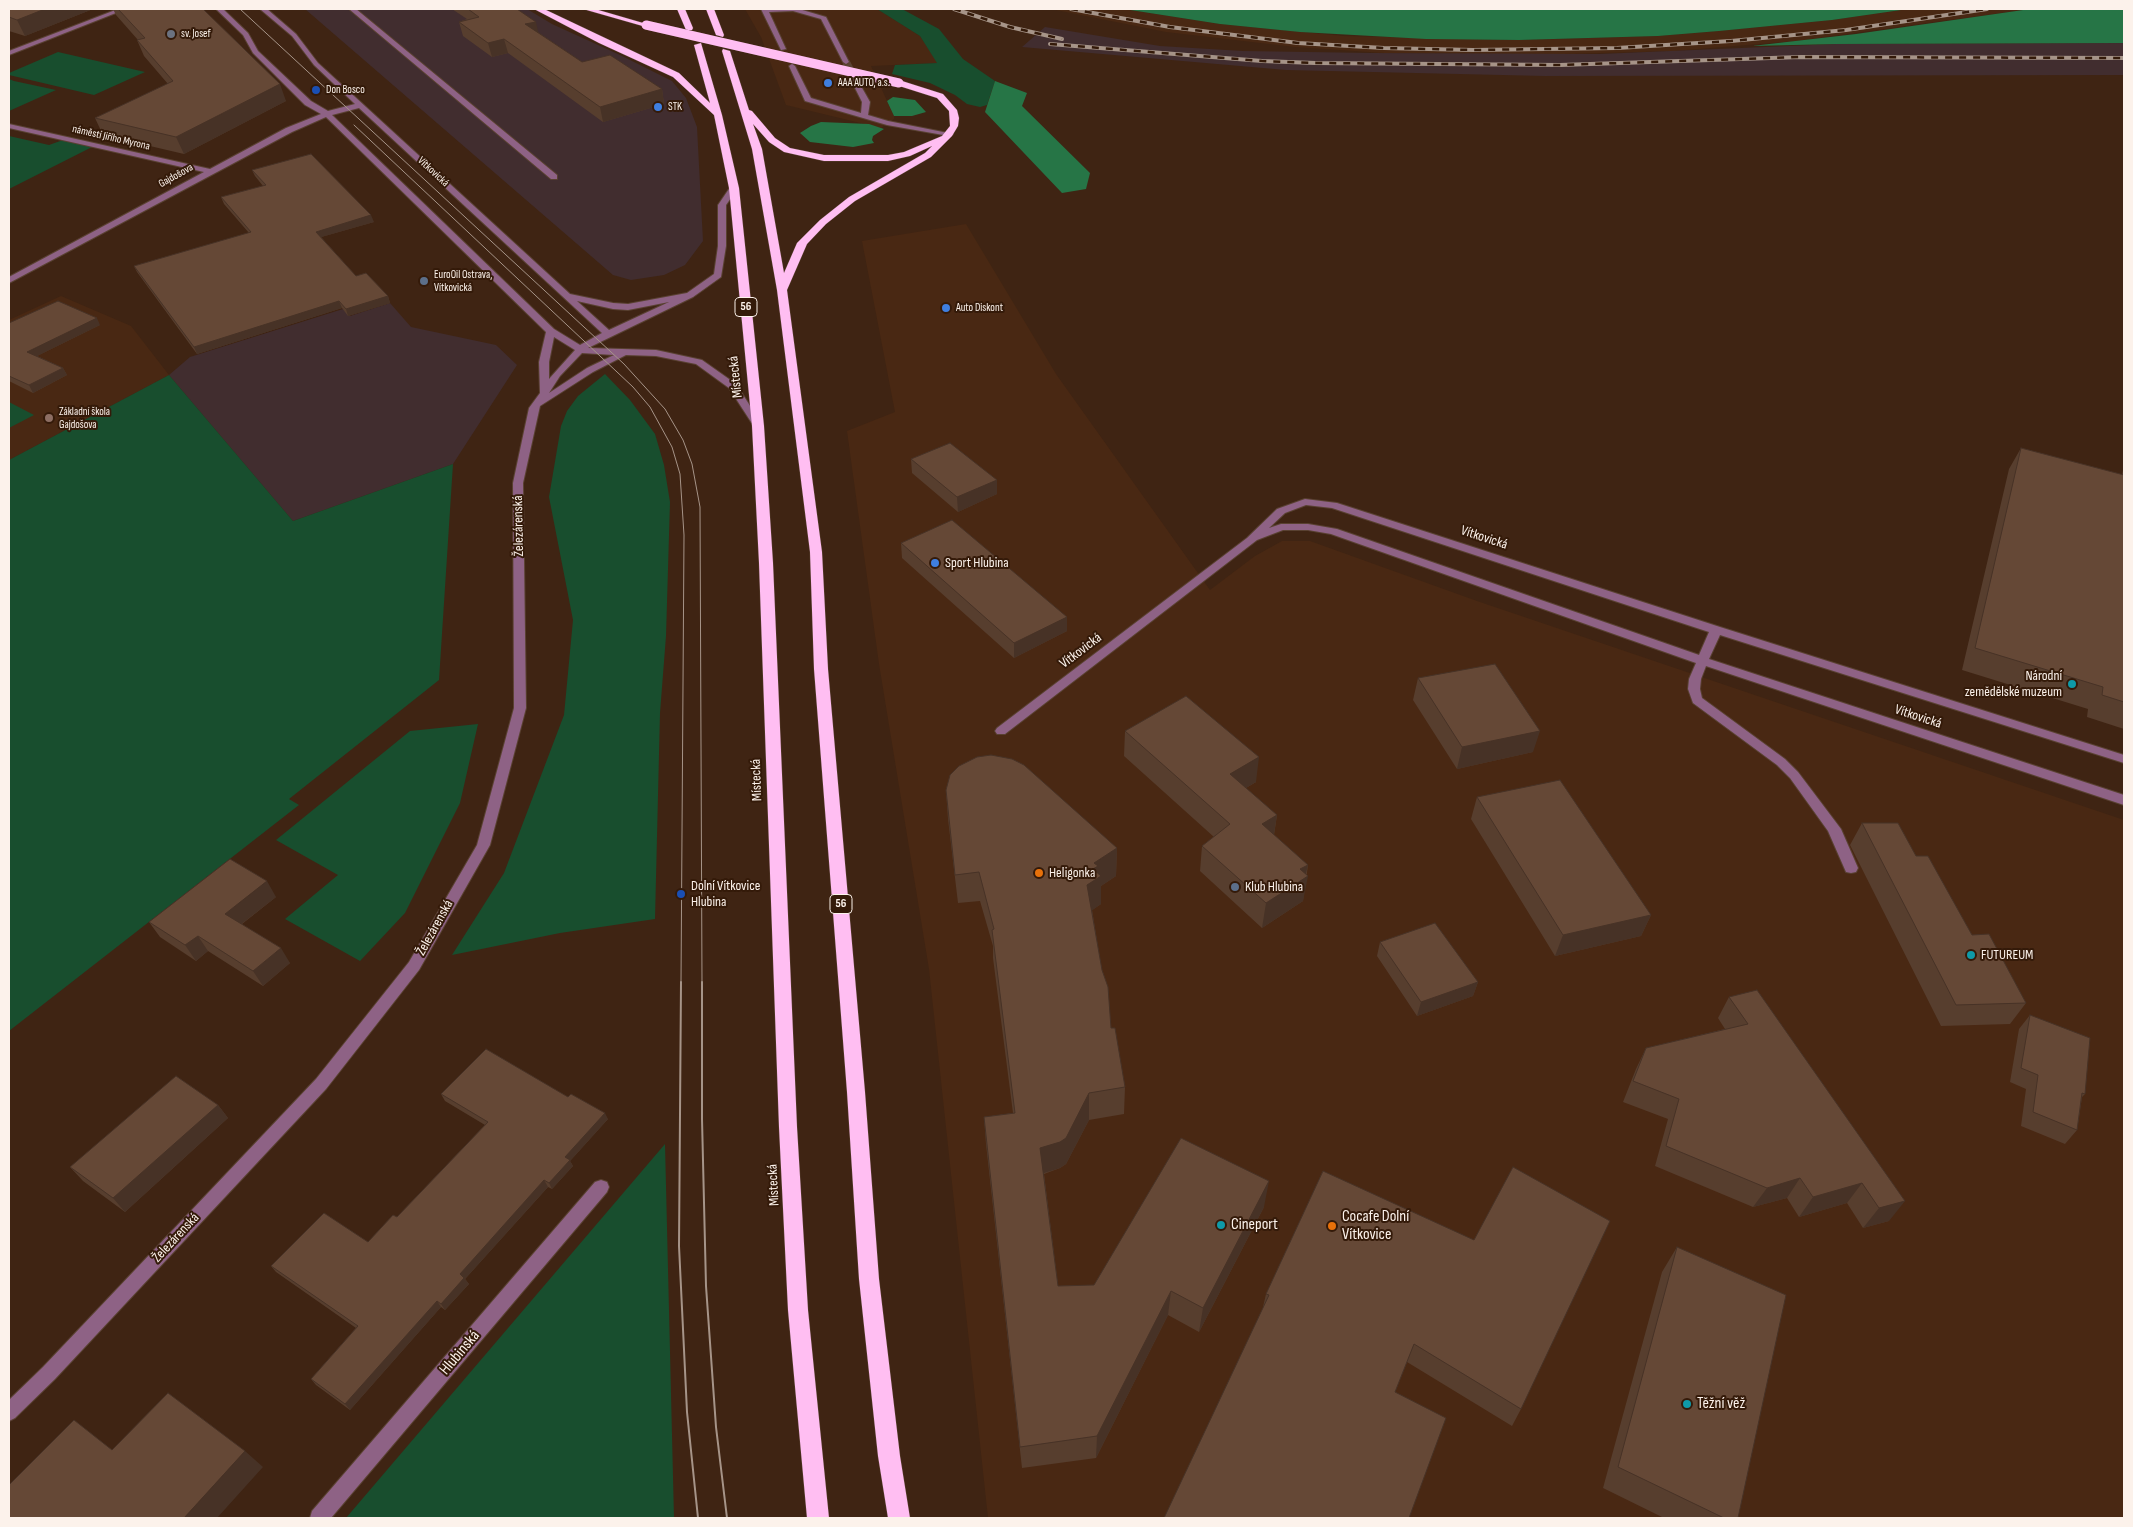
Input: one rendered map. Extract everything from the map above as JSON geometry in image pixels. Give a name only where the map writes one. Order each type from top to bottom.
[{"type":"highway","points":[[538,9],[676,74],[718,115]]},
{"type":"highway","points":[[587,9],[646,25],[899,83],[929,91],[948,102],[956,118],[949,134],[928,156],[852,199],[823,222],[802,243],[782,290]]},
{"type":"highway","points":[[681,9],[689,28]]},
{"type":"highway","points":[[710,9],[720,34]]},
{"type":"highway","name":"Místecká","points":[[698,45],[718,115],[734,188],[758,426],[766,563],[788,1127],[798,1310],[818,1518]]},
{"type":"highway","name":"56","points":[[726,51],[757,149],[782,290],[816,552],[821,668],[856,1092],[869,1279],[889,1456],[899,1518]]},
{"type":"highway","points":[[745,108],[772,140],[787,150],[824,158],[888,158],[907,154],[949,134]]},
{"type":"street","points":[[9,53],[123,9]]},
{"type":"street","points":[[219,9],[246,34],[255,52],[308,103],[327,114],[551,331],[581,350],[656,353],[698,362],[733,386],[758,426]]},
{"type":"street","name":"Vítkovická","points":[[263,9],[294,35],[316,64],[607,333]]},
{"type":"street","points":[[352,9],[554,177]]},
{"type":"street","points":[[783,48],[764,9],[793,9],[824,18],[846,62]]},
{"type":"street","points":[[9,47],[17,49]]},
{"type":"street","points":[[792,66],[808,99],[887,123],[949,134]]},
{"type":"street","points":[[855,80],[866,102],[864,116]]},
{"type":"street","name":"Gajdošova","points":[[9,280],[209,171],[289,130],[327,114],[360,105]]},
{"type":"street","name":"náměstí Jiřího Myrona","points":[[9,126],[209,171]]},
{"type":"street","name":"Železárenská","points":[[9,1412],[56,1366],[321,1084],[414,966],[483,844],[520,708],[518,483],[534,408],[557,374],[581,350],[607,333],[654,314],[690,295],[718,275],[722,246],[722,205],[734,188]]},
{"type":"street","points":[[564,295],[613,306],[628,307],[690,295]]},
{"type":"street","points":[[544,392],[544,362],[551,331]]},
{"type":"street","points":[[534,408],[590,370],[629,353]]},
{"type":"street","name":"Vítkovická","points":[[1001,731],[1251,540],[1280,511],[1305,502],[1333,505],[1716,630],[2124,759]]},
{"type":"street","name":"Vítkovická","points":[[1251,540],[1281,527],[1308,527],[1333,532],[1703,660],[2124,800]]},
{"type":"street","points":[[1716,630],[1695,679],[1694,688],[1697,700],[1781,762],[1794,775],[1834,829],[1851,868]]},
{"type":"street","name":"Hlubinská","points":[[319,1518],[601,1187]]},
{"type":"shaded area","points":[[305,9],[527,9],[552,24],[672,81],[686,98],[697,127],[703,241],[685,265],[664,275],[631,280],[613,275]]},
{"type":"shaded area","name":"AAA AUTO, a.s.","points":[[745,9],[877,9],[920,36],[938,63],[871,66],[894,116],[894,119],[881,128],[786,105],[761,37]]},
{"type":"shaded area","points":[[1051,9],[1124,9],[1220,24],[1344,36],[1519,40],[1658,36],[1832,20],[1908,9],[2030,9],[1796,41],[1674,51],[1528,55],[1384,53],[1295,47],[1166,32]]},
{"type":"shaded area","points":[[1045,27],[1160,46],[1243,51],[1372,53],[1599,54],[1836,44],[2124,43],[2124,75],[1545,76],[1286,70],[1022,47]]},
{"type":"shaded area","points":[[966,224],[1056,374],[1210,590],[1255,556],[1282,541],[1310,541],[1477,601],[2124,820],[2124,1518],[988,1518],[929,969],[879,664],[847,431],[895,412],[862,241]]},
{"type":"shaded area","name":"Základní škola Gajdošova","points":[[61,296],[131,326],[169,375],[9,460],[9,320]]},
{"type":"shaded area","points":[[390,303],[411,327],[496,345],[517,365],[453,464],[293,521],[169,375],[190,357],[343,309],[350,316]]},
{"type":"green space","points":[[877,9],[902,9],[939,29],[963,59],[995,81],[987,105],[980,107],[967,104],[955,95],[930,83],[892,74],[895,65],[937,63],[920,36]]},
{"type":"green space","points":[[1124,9],[1908,9],[1832,20],[1658,36],[1519,40],[1426,39],[1300,32],[1220,24]]},
{"type":"green space","points":[[2030,9],[2124,9],[2124,43],[1752,46],[1856,34]]},
{"type":"green space","points":[[58,52],[145,72],[94,95],[9,75],[9,73]]},
{"type":"green space","points":[[9,79],[14,81],[56,90],[9,111]]},
{"type":"green space","points":[[995,81],[1027,93],[1022,106],[1090,173],[1086,189],[1062,193],[985,112]]},
{"type":"green space","points":[[893,97],[915,100],[926,112],[912,116],[894,116],[887,101]]},
{"type":"green space","points":[[821,122],[869,124],[884,129],[873,136],[872,140],[874,143],[853,147],[810,142],[800,133]]},
{"type":"green space","points":[[9,136],[49,145],[63,140],[92,147],[9,189]]},
{"type":"green space","points":[[605,374],[630,400],[655,434],[664,465],[670,502],[666,636],[660,713],[655,919],[560,933],[452,955],[504,873],[564,715],[573,620],[549,497],[561,426],[567,411],[578,396]]},
{"type":"green space","points":[[169,375],[293,521],[453,464],[439,680],[289,799],[299,805],[9,1031],[9,460]]},
{"type":"green space","points":[[9,402],[34,415],[9,428]]},
{"type":"green space","points":[[478,724],[460,803],[405,913],[360,961],[285,919],[338,875],[276,840],[410,731]]},
{"type":"green space","points":[[665,1144],[674,1518],[346,1518]]},
{"type":"building","points":[[9,9],[45,9],[17,20],[9,17]]},
{"type":"building","points":[[118,9],[203,9],[280,84],[176,137],[95,118],[173,81],[137,40],[145,38]]},
{"type":"building","points":[[468,9],[517,9],[536,22],[525,24],[582,62],[610,55],[662,89],[600,107],[504,39],[488,43],[459,22],[479,17]]},
{"type":"building","points":[[311,154],[371,215],[316,232],[356,276],[366,273],[388,296],[346,309],[339,301],[194,347],[134,266],[251,232],[221,197],[266,185],[252,170]]},
{"type":"building","points":[[58,301],[97,318],[27,352],[63,368],[29,385],[9,376],[9,323]]},
{"type":"building","points":[[950,443],[997,480],[957,497],[911,459]]},
{"type":"building","points":[[2021,448],[2124,475],[2124,702],[2102,695],[2103,687],[1975,648]]},
{"type":"building","points":[[952,520],[1067,617],[1014,643],[901,543]]},
{"type":"building","points":[[1495,664],[1540,731],[1462,747],[1418,678]]},
{"type":"building","points":[[1186,696],[1259,757],[1230,774],[1277,815],[1262,824],[1308,865],[1300,869],[1308,876],[1266,903],[1202,846],[1230,824],[1125,731]]},
{"type":"building","points":[[991,755],[1012,759],[1024,765],[1117,848],[1094,863],[1098,866],[1093,869],[1101,876],[1087,885],[1102,970],[1108,987],[1111,1028],[1115,1028],[1125,1087],[1089,1093],[1066,1138],[1060,1142],[1040,1148],[1058,1286],[1094,1285],[1181,1138],[1269,1181],[1203,1308],[1171,1291],[1097,1436],[1020,1447],[984,1117],[1015,1113],[992,930],[994,929],[979,872],[955,875],[946,790],[950,775],[959,766],[977,757]]},
{"type":"building","points":[[1560,780],[1651,915],[1563,935],[1477,797]]},
{"type":"building","points":[[1862,823],[1898,823],[1916,856],[1928,856],[1972,935],[1989,934],[2026,1003],[1956,1005]]},
{"type":"building","points":[[230,859],[267,881],[225,914],[281,948],[253,971],[198,936],[185,945],[149,922]]},
{"type":"building","points":[[1435,923],[1478,982],[1421,1002],[1380,942]]},
{"type":"building","points":[[1757,990],[1905,1201],[1879,1208],[1862,1183],[1813,1197],[1800,1178],[1767,1188],[1666,1146],[1679,1099],[1633,1081],[1646,1048],[1748,1024],[1729,997]]},
{"type":"building","points":[[2030,1015],[2090,1038],[2085,1094],[2082,1093],[2077,1130],[2033,1112],[2038,1075],[2021,1068]]},
{"type":"building","points":[[486,1049],[568,1097],[571,1094],[605,1113],[565,1157],[570,1160],[549,1183],[544,1180],[460,1274],[464,1278],[441,1304],[437,1301],[345,1404],[311,1379],[358,1326],[271,1266],[324,1213],[368,1242],[393,1215],[397,1217],[488,1122],[441,1094]]},
{"type":"building","points":[[176,1076],[218,1105],[113,1198],[70,1167]]},
{"type":"building","points":[[1513,1167],[1610,1221],[1521,1409],[1414,1344],[1395,1392],[1446,1418],[1409,1518],[1164,1518],[1269,1295],[1266,1294],[1323,1171],[1474,1240]]},
{"type":"building","name":"Těžní věž","points":[[1677,1247],[1786,1295],[1738,1518],[1724,1518],[1618,1467]]},
{"type":"building","points":[[168,1393],[245,1451],[184,1518],[9,1518],[9,1485],[74,1420],[112,1450]]},
{"type":"tunnel","points":[[846,62],[855,80]]},
{"type":"tram line","points":[[240,9],[624,364],[665,409],[683,440],[692,464],[700,507],[702,983]]},
{"type":"tram line","points":[[354,125],[633,387],[650,407],[672,447],[680,474],[684,535],[681,983]]},
{"type":"tram line","points":[[681,982],[679,1246],[687,1412],[698,1518]]},
{"type":"tram line","points":[[702,983],[702,1119],[706,1286],[716,1427],[727,1518]]},
{"type":"railway","points":[[954,9],[1010,27],[1062,39]]},
{"type":"railway","points":[[1071,9],[1170,27],[1298,43],[1384,48],[1473,50],[1617,48],[1731,41],[1846,30],[1987,9]]},
{"type":"railway","points":[[1050,44],[1262,61],[1315,63],[1560,65],[1801,57],[2124,58]]},
{"type":"place","name":"sv. Josef","points":[[171,34]]},
{"type":"place","name":"AAA AUTO, a.s.","points":[[828,83]]},
{"type":"place","name":"Don Bosco","points":[[316,90]]},
{"type":"place","name":"STK","points":[[658,107]]},
{"type":"place","name":"EuroOil Ostrava, Vítkovická","points":[[424,281]]},
{"type":"place","name":"Auto Diskont","points":[[946,308]]},
{"type":"place","name":"Základní škola Gajdošova","points":[[49,418]]},
{"type":"place","name":"Sport Hlubina","points":[[935,563]]},
{"type":"place","name":"Národní zemědělské muzeum","points":[[2072,684]]},
{"type":"place","name":"Heligonka","points":[[1039,873]]},
{"type":"place","name":"Klub Hlubina","points":[[1235,887]]},
{"type":"place","name":"Dolní Vítkovice Hlubina","points":[[681,894]]},
{"type":"place","name":"FUTUREUM","points":[[1971,955]]},
{"type":"place","name":"Cineport","points":[[1221,1225]]},
{"type":"place","name":"Cocafe Dolní Vítkovice","points":[[1332,1226]]},
{"type":"place","name":"Těžní věž","points":[[1687,1404]]}]
